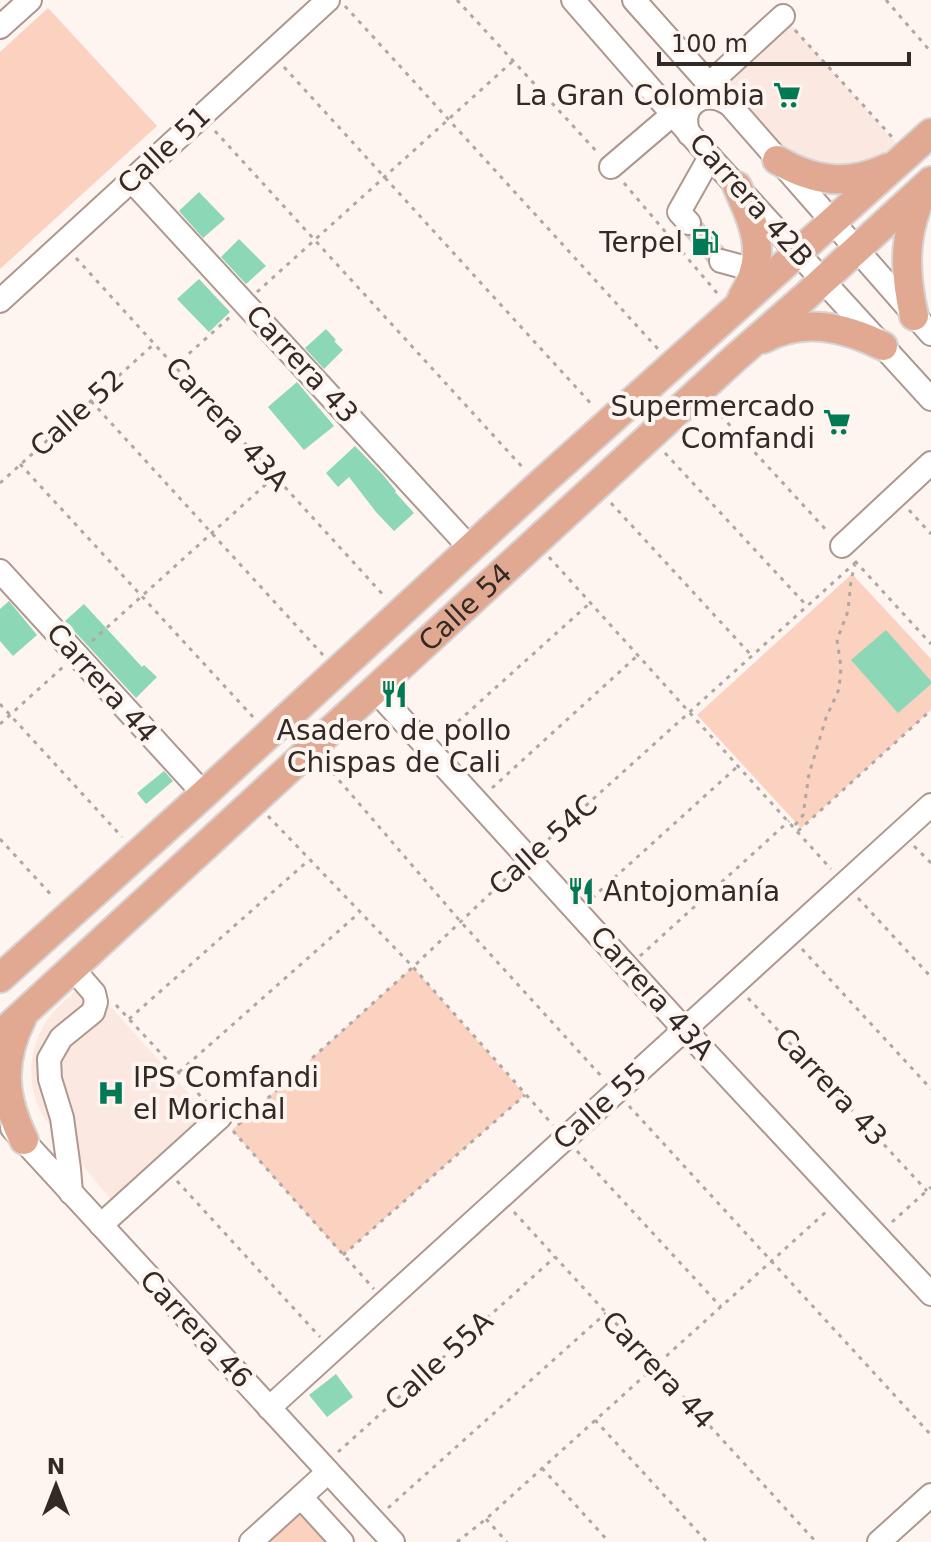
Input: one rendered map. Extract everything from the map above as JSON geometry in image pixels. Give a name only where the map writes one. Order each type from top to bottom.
[{"type":"main road","name":"Calle 54","points":[[0,978],[471,549],[729,307],[798,252],[931,133]]},
{"type":"main road","points":[[777,160],[814,177],[834,180],[873,174],[892,166],[908,154]]},
{"type":"main road","name":"Calle 54","points":[[0,1035],[929,183]]},
{"type":"main road","points":[[922,325],[906,272],[907,250],[914,216],[929,183]]},
{"type":"main road","points":[[729,307],[746,292],[756,256],[756,233],[737,186]]},
{"type":"main road","points":[[733,360],[771,334],[805,326],[839,328],[883,346]]},
{"type":"main road","points":[[24,1014],[13,1040],[7,1069],[10,1105],[24,1140]]},
{"type":"street","points":[[0,27],[30,0]]},
{"type":"street","name":"Calle 51","points":[[0,301],[328,0]]},
{"type":"street","name":"Carrera 42B","points":[[573,0],[689,134],[931,399]]},
{"type":"street","name":"Carrera 42B","points":[[634,0],[922,325]]},
{"type":"street","points":[[709,84],[783,16]]},
{"type":"street","points":[[689,134],[686,119],[691,106],[697,101],[718,98],[731,106]]},
{"type":"street","points":[[611,167],[673,114]]},
{"type":"street","points":[[689,223],[679,212],[710,157]]},
{"type":"street","name":"Carrera 43","points":[[131,180],[471,549]]},
{"type":"street","points":[[721,261],[754,270]]},
{"type":"street","points":[[849,554],[896,495],[931,463]]},
{"type":"street","name":"Carrera 44","points":[[0,571],[204,794]]},
{"type":"street","name":"Carrera 43A","points":[[375,690],[931,1294]]},
{"type":"street","name":"Calle 55","points":[[269,1408],[931,805]]},
{"type":"street","points":[[71,1193],[64,1126],[50,1079],[49,1059],[61,1038],[93,1012],[96,1002],[94,993],[73,969]]},
{"type":"street","name":"Carrera 46","points":[[0,1115],[393,1542]]},
{"type":"street","points":[[101,1225],[226,1124]]},
{"type":"street","points":[[251,1542],[301,1497],[326,1469]]},
{"type":"street","points":[[879,1542],[931,1495]]},
{"type":"street","points":[[301,1497],[342,1542]]},
{"type":"path","points":[[340,0],[666,357]]},
{"type":"path","points":[[457,0],[611,167],[729,307]]},
{"type":"path","points":[[886,0],[931,52]]},
{"type":"path","points":[[783,16],[908,154]]},
{"type":"path","points":[[270,53],[602,415]]},
{"type":"path","points":[[174,367],[513,61]]},
{"type":"path","points":[[201,116],[532,478]]},
{"type":"path","name":"Carrera 43A","points":[[62,244],[392,604]]},
{"type":"path","name":"Calle 52","points":[[0,483],[154,344]]},
{"type":"path","points":[[91,401],[328,662]]},
{"type":"path","points":[[711,405],[931,644]]},
{"type":"path","points":[[660,448],[807,606]]},
{"type":"path","points":[[20,464],[259,724]]},
{"type":"path","points":[[0,724],[275,476]]},
{"type":"path","points":[[896,495],[931,534]]},
{"type":"path","points":[[607,498],[752,656]]},
{"type":"path","points":[[547,554],[931,977]]},
{"type":"path","points":[[794,826],[803,815],[809,774],[826,718],[839,689],[841,667],[837,640],[848,611],[851,580],[849,554]]},
{"type":"path","name":"Calle 54C","points":[[226,1124],[413,967],[807,606],[849,554]]},
{"type":"path","points":[[429,749],[591,602]]},
{"type":"path","points":[[477,801],[639,655]]},
{"type":"path","points":[[0,704],[127,843]]},
{"type":"path","points":[[798,831],[931,710]]},
{"type":"path","points":[[578,911],[739,766]]},
{"type":"path","points":[[265,813],[413,967],[525,1095],[721,1307]]},
{"type":"path","points":[[629,967],[789,821]]},
{"type":"path","points":[[901,832],[931,863]]},
{"type":"path","points":[[0,839],[59,904]]},
{"type":"path","points":[[129,1019],[309,859]]},
{"type":"path","points":[[179,1072],[360,912]]},
{"type":"path","points":[[788,935],[931,1089]]},
{"type":"path","name":"Carrera 43","points":[[735,983],[927,1191]]},
{"type":"path","points":[[113,1001],[386,1302]]},
{"type":"path","points":[[343,1255],[525,1095]]},
{"type":"path","points":[[177,1181],[332,1350]]},
{"type":"path","points":[[878,1236],[931,1187]]},
{"type":"path","name":"Carrera 44","points":[[500,1197],[816,1542]]},
{"type":"path","points":[[457,1542],[842,1197]]},
{"type":"path","name":"Calle 55A","points":[[326,1469],[555,1257]]},
{"type":"path","points":[[374,1521],[606,1313]]},
{"type":"path","points":[[595,1420],[707,1542]]},
{"type":"path","points":[[542,1468],[609,1542]]},
{"type":"path","points":[[486,1519],[507,1542]]},
{"type":"shaded area","points":[[48,8],[157,126],[0,269],[0,52]]},
{"type":"shaded area","name":"La Gran Colombia","points":[[783,16],[908,154],[814,177],[709,84]]},
{"type":"shaded area","points":[[852,574],[931,659],[931,710],[801,828],[697,715]]},
{"type":"shaded area","points":[[413,967],[525,1095],[343,1255],[232,1130]]},
{"type":"shaded area","name":"IPS Comfandi el Morichal","points":[[87,981],[209,1116],[111,1200],[43,1116],[32,1085],[31,1067],[40,1033],[60,1005]]},
{"type":"shaded area","points":[[301,1497],[342,1542],[251,1542]]},
{"type":"building","points":[[199,192],[225,219],[203,238],[179,211]]},
{"type":"building","points":[[703,224],[723,247],[712,251],[707,260],[688,237],[698,234]]},
{"type":"building","points":[[239,239],[266,266],[246,284],[221,257]]},
{"type":"building","points":[[199,279],[230,312],[209,332],[177,299]]},
{"type":"building","points":[[326,329],[343,350],[324,369],[305,348]]},
{"type":"building","points":[[297,382],[334,426],[304,450],[268,407]]},
{"type":"building","points":[[355,446],[414,513],[394,531],[349,477],[338,487],[326,473]]},
{"type":"building","points":[[9,601],[37,635],[13,656],[0,641],[0,609]]},
{"type":"building","points":[[84,604],[142,667],[144,665],[157,677],[136,698],[65,621]]},
{"type":"building","points":[[886,630],[931,681],[898,713],[851,660]]},
{"type":"building","points":[[164,771],[173,781],[146,804],[137,793]]},
{"type":"building","points":[[336,1374],[353,1397],[327,1417],[309,1395]]},
{"type":"tunnel","points":[[689,223],[721,261]]},
{"type":"place","name":"La Gran Colombia","points":[[787,95]]},
{"type":"place","name":"Terpel","points":[[705,242]]},
{"type":"place","name":"Supermercado Comfandi","points":[[837,422]]},
{"type":"place","name":"Asadero de pollo Chispas de Cali","points":[[394,694]]},
{"type":"place","name":"Antojomanía","points":[[581,891]]},
{"type":"place","name":"IPS Comfandi el Morichal","points":[[111,1093]]}]
